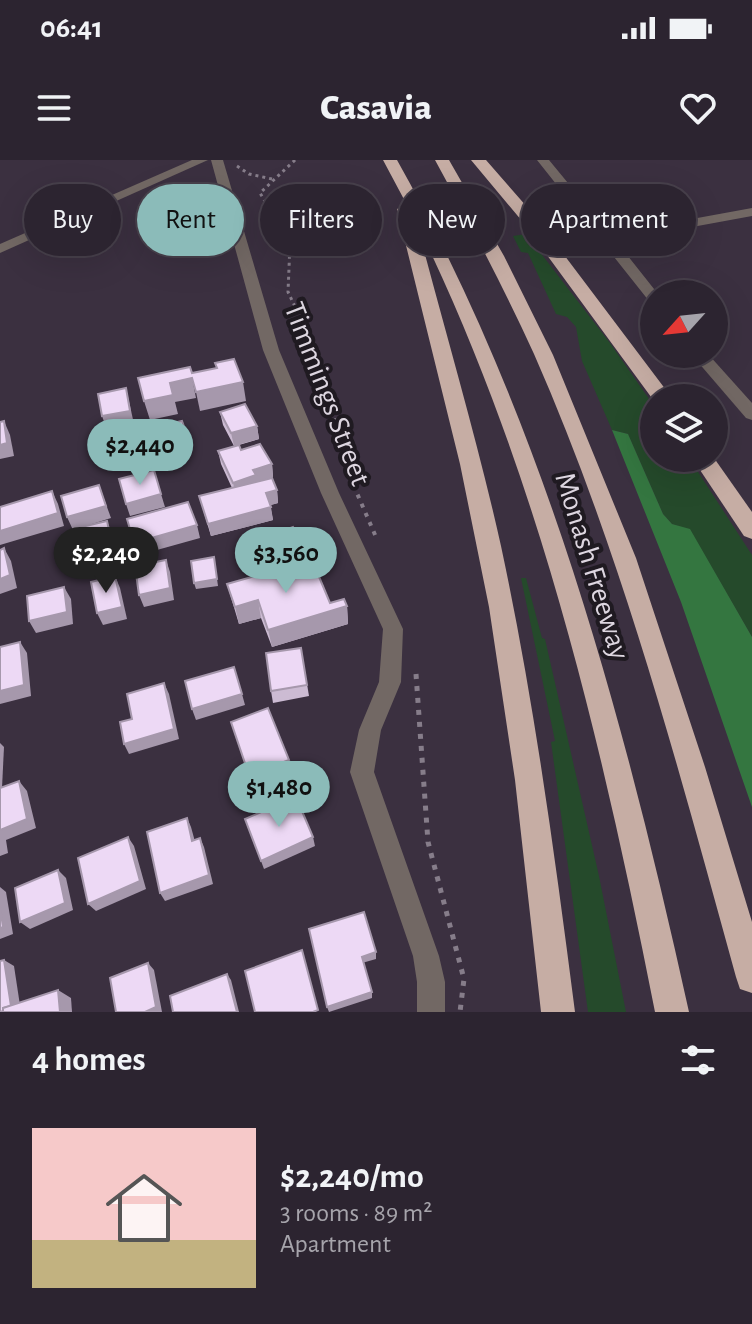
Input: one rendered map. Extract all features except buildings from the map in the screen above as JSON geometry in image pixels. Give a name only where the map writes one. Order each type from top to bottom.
[{"type":"highway","name":"Monash Freeway","points":[[442,160],[469,205],[548,360],[625,555],[685,744],[752,977]]},
{"type":"highway","points":[[478,160],[537,229],[652,384]]},
{"type":"highway","name":"Monash Freeway","points":[[393,166],[470,313],[538,496],[600,702],[672,1012]]},
{"type":"highway","points":[[393,166],[472,473],[505,625],[531,789],[558,1012]]},
{"type":"highway","points":[[713,472],[752,530]]},
{"type":"street","points":[[0,249],[202,160]]},
{"type":"street","points":[[543,160],[562,184]]},
{"type":"street","name":"Timmings Street","points":[[224,161],[271,350],[330,493],[393,629],[390,682],[370,730],[362,772],[426,956],[431,982],[431,1012]]},
{"type":"street","points":[[696,222],[752,212]]},
{"type":"street","points":[[621,256],[640,280]]},
{"type":"street","points":[[711,368],[752,414]]},
{"type":"path","points":[[224,161],[249,174],[272,179]]},
{"type":"green space","points":[[521,235],[521,252],[513,236]]},
{"type":"green space","points":[[529,256],[543,256],[640,386],[640,461],[628,434],[612,430],[582,361],[576,327],[567,317],[556,314]]},
{"type":"green space","points":[[612,430],[628,434],[640,461],[640,472],[645,472],[663,514],[672,524],[690,529],[752,637],[752,807],[681,602]]},
{"type":"green space","points":[[645,472],[698,472],[752,555],[752,637],[690,530],[672,524],[663,514]]},
{"type":"green space","points":[[521,578],[526,578],[542,638],[545,639],[599,876],[626,1012],[588,1012],[551,742],[555,741]]}]
